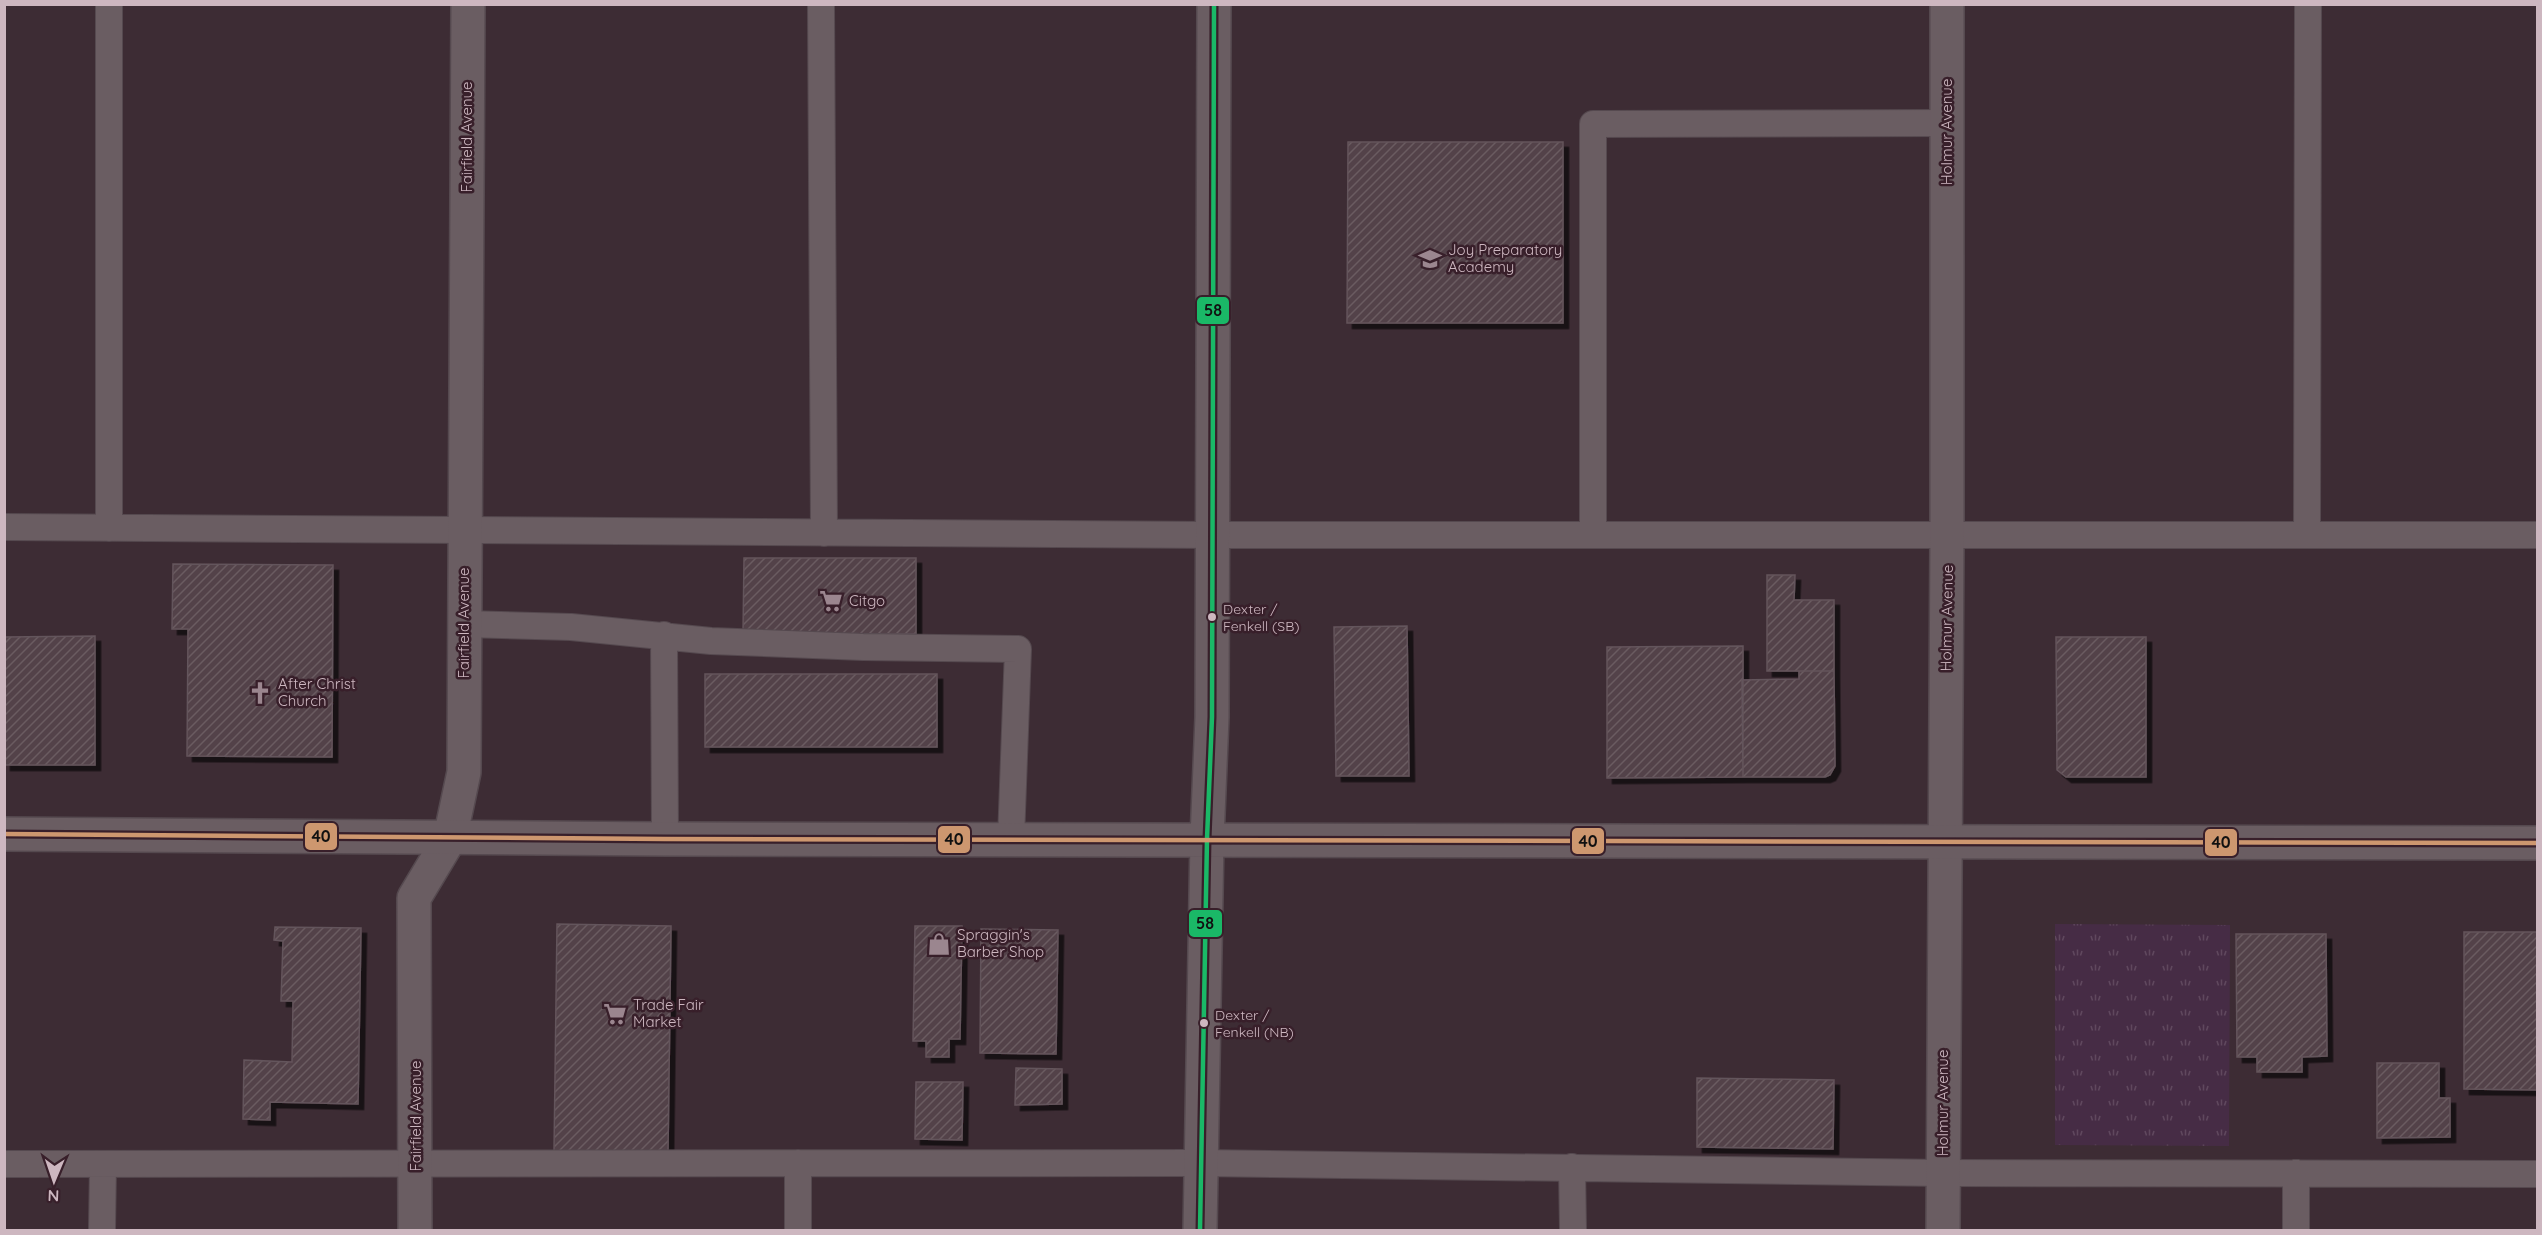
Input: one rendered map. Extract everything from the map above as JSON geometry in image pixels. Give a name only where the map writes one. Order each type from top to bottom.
[{"type":"street","name":"Fairfield Avenue","points":[[416,1230],[414,898],[450,838],[464,772],[468,4]]},
{"type":"street","points":[[1200,1230],[1207,839],[1212,717],[1214,4]]},
{"type":"street","name":"Holmur Avenue","points":[[1943,1230],[1947,4]]},
{"type":"street","points":[[4,834],[665,839],[2538,843]]},
{"type":"lane","points":[[109,4],[109,528]]},
{"type":"lane","points":[[821,4],[824,533]]},
{"type":"lane","points":[[2307,535],[2308,4]]},
{"type":"lane","points":[[1593,535],[1593,124],[1947,123]]},
{"type":"lane","points":[[4,527],[1213,535],[2538,535]]},
{"type":"lane","points":[[465,624],[571,627],[711,641],[863,647],[1018,649],[1011,839]]},
{"type":"lane","points":[[664,635],[665,839]]},
{"type":"lane","points":[[798,1163],[798,1230]]},
{"type":"lane","points":[[4,1164],[1201,1163],[1943,1173],[2538,1174]]},
{"type":"lane","points":[[102,1230],[103,1164]]},
{"type":"lane","points":[[1572,1167],[1573,1230]]},
{"type":"lane","points":[[2296,1173],[2296,1230]]},
{"type":"green space","points":[[2055,924],[2230,925],[2229,1146],[2055,1145]]},
{"type":"building","points":[[1348,142],[1563,142],[1563,323],[1347,323]]},
{"type":"building","points":[[744,558],[916,558],[916,634],[743,633]]},
{"type":"building","name":"After Christ Church","points":[[173,564],[333,565],[332,757],[187,756],[188,629],[172,629]]},
{"type":"building","points":[[1767,575],[1795,575],[1794,600],[1834,600],[1834,671],[1767,671]]},
{"type":"building","points":[[1407,626],[1409,776],[1336,776],[1334,627]]},
{"type":"building","points":[[95,636],[95,765],[5,765],[5,637]]},
{"type":"building","points":[[2056,637],[2146,637],[2146,777],[2066,777],[2057,770]]},
{"type":"building","points":[[1743,646],[1743,777],[1607,778],[1607,647]]},
{"type":"building","points":[[1799,671],[1834,671],[1835,766],[1830,775],[1825,777],[1743,777],[1742,680],[1799,679]]},
{"type":"building","points":[[705,674],[937,674],[937,747],[705,747]]},
{"type":"building","points":[[557,924],[671,926],[668,1152],[554,1151]]},
{"type":"building","points":[[915,926],[962,926],[960,1039],[949,1039],[949,1057],[926,1057],[926,1041],[913,1041]]},
{"type":"building","points":[[275,927],[361,928],[358,1104],[270,1102],[270,1120],[243,1119],[244,1060],[292,1062],[293,1001],[281,1001],[283,941],[274,940]]},
{"type":"building","points":[[981,929],[1058,930],[1056,1054],[980,1053]]},
{"type":"building","points":[[2464,932],[2538,932],[2538,1090],[2464,1089]]},
{"type":"building","points":[[2236,934],[2326,934],[2327,1056],[2302,1057],[2302,1072],[2257,1072],[2257,1057],[2237,1057]]},
{"type":"building","points":[[2377,1063],[2439,1063],[2439,1098],[2450,1098],[2450,1137],[2377,1138]]},
{"type":"building","points":[[1016,1068],[1062,1069],[1062,1104],[1015,1105]]},
{"type":"building","points":[[1697,1078],[1834,1080],[1833,1149],[1697,1147]]},
{"type":"building","points":[[916,1082],[963,1082],[962,1140],[915,1139]]},
{"type":"transit line","name":"58","points":[[1200,1230],[1207,839],[1212,717],[1214,4]]},
{"type":"transit line","name":"40","points":[[4,834],[665,839],[2538,843]]},
{"type":"place","name":"Joy Preparatory Academy","points":[[1430,259]]},
{"type":"place","name":"Citgo","points":[[831,601]]},
{"type":"place","name":"Dexter / Fenkell (SB)","points":[[1212,617]]},
{"type":"place","name":"After Christ Church","points":[[260,693]]},
{"type":"place","name":"Spraggin's Barber Shop","points":[[939,944]]},
{"type":"place","name":"Trade Fair Market","points":[[615,1014]]},
{"type":"place","name":"Dexter / Fenkell (NB)","points":[[1204,1023]]}]
